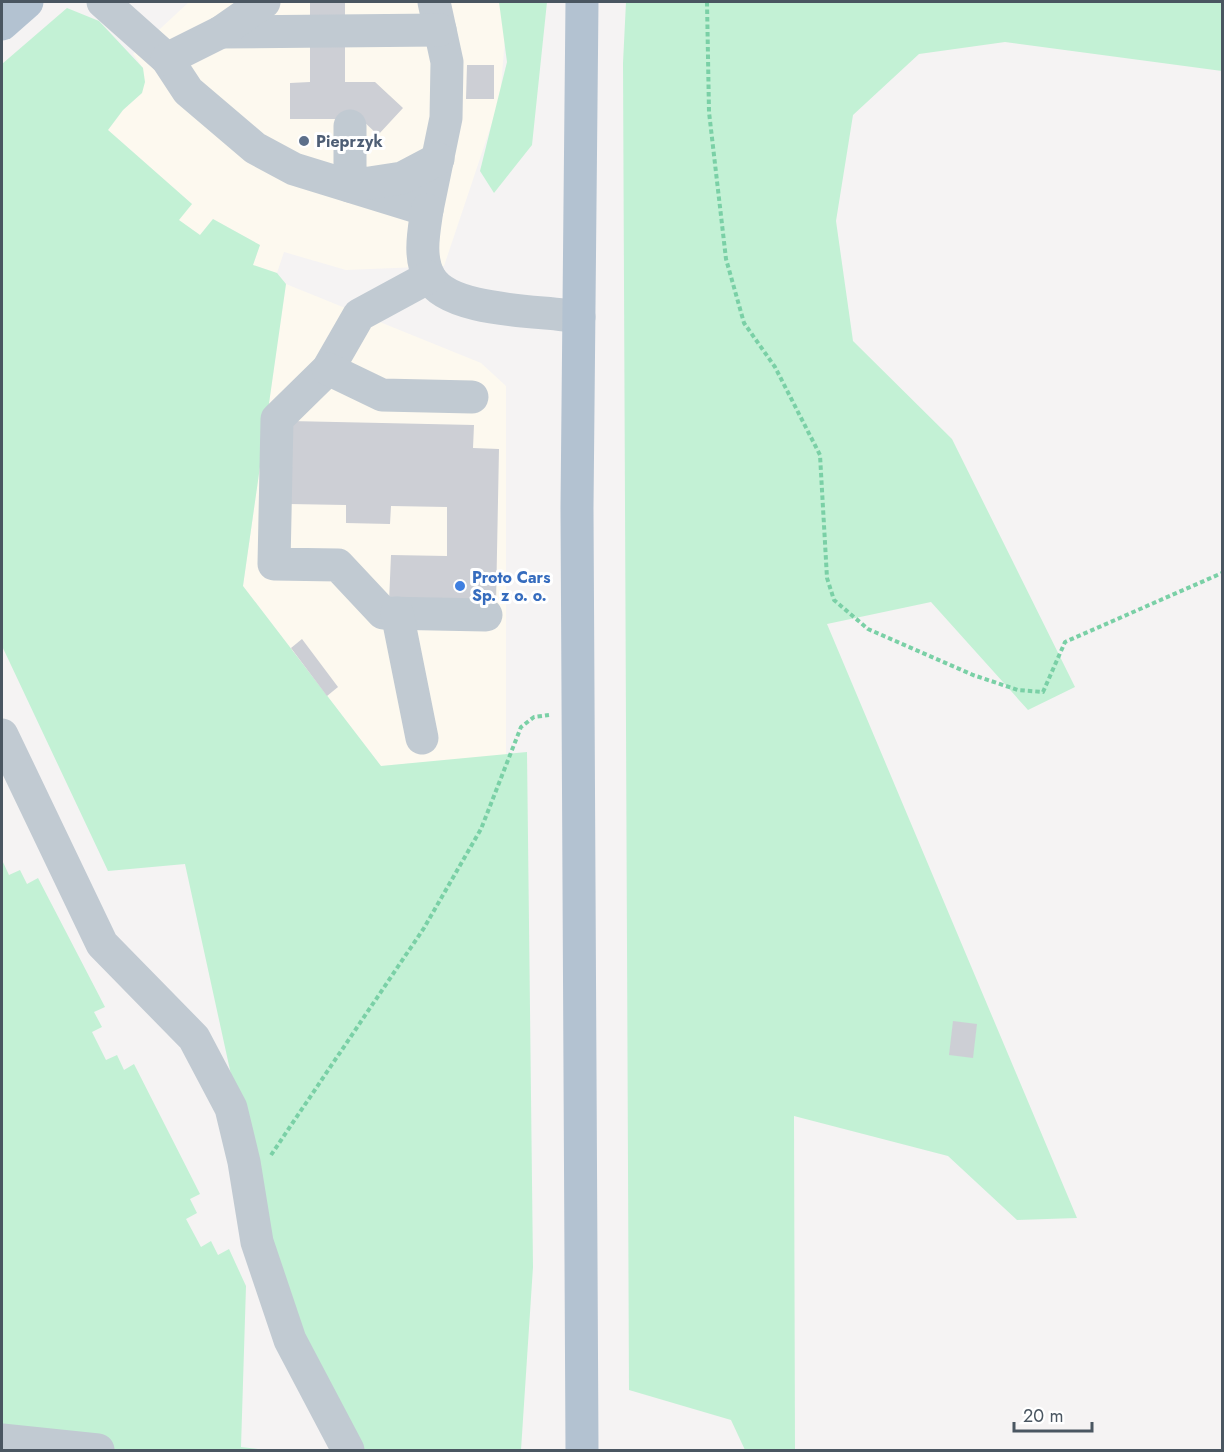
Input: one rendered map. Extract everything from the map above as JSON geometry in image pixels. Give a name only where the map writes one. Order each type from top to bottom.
[{"type":"main road","points":[[2,24],[27,2]]},
{"type":"main road","points":[[582,2],[579,317],[582,1450]]},
{"type":"lane","points":[[103,2],[167,59],[188,91],[255,148],[294,169],[427,210]]},
{"type":"lane","points":[[167,59],[221,32],[264,2]]},
{"type":"lane","points":[[221,32],[437,16],[447,62],[446,118],[427,210],[422,247],[429,277],[440,290],[466,303],[579,317]]},
{"type":"lane","points":[[350,126],[350,186]]},
{"type":"lane","points":[[350,186],[402,178],[438,159]]},
{"type":"lane","points":[[429,277],[359,315],[328,369],[278,419],[274,564],[338,565],[383,613],[486,615]]},
{"type":"lane","points":[[328,369],[382,395],[472,397]]},
{"type":"lane","points":[[397,613],[422,738]]},
{"type":"lane","points":[[2,735],[102,944],[194,1038],[231,1108],[244,1162],[257,1242],[290,1340],[348,1450]]},
{"type":"lane","points":[[2,1440],[98,1450]]},
{"type":"path","points":[[707,2],[709,112],[726,259],[744,323],[775,367],[820,455],[827,578],[834,600],[868,629],[962,671],[1018,690],[1042,692],[1065,642],[1222,573]]},
{"type":"path","points":[[244,1162],[273,1155],[424,928],[481,829],[521,726],[534,717],[579,712]]},
{"type":"shaded area","name":"Pieprzyk","points":[[189,2],[500,2],[505,38],[500,99],[444,266],[346,270],[284,252],[277,273],[253,265],[260,245],[213,219],[200,235],[178,220],[192,204],[108,130],[123,110],[142,93],[143,68],[133,54]]},
{"type":"shaded area","points":[[286,284],[481,363],[506,386],[506,755],[381,766],[243,586]]},
{"type":"green space","points":[[499,2],[547,2],[532,145],[494,193],[480,171],[507,62]]},
{"type":"green space","points":[[626,2],[1222,2],[1222,71],[1005,42],[919,54],[853,115],[836,221],[853,341],[952,439],[1075,687],[1028,710],[931,602],[827,624],[1077,1218],[1017,1220],[948,1156],[794,1116],[795,1450],[745,1450],[731,1420],[629,1390],[623,63]]},
{"type":"green space","points":[[67,8],[99,21],[143,68],[145,82],[142,93],[123,110],[108,130],[192,204],[179,220],[200,235],[213,219],[260,245],[253,265],[277,273],[286,284],[243,586],[381,766],[527,752],[533,1267],[521,1450],[359,1450],[298,1333],[266,1235],[185,864],[108,871],[2,646],[2,64]]},
{"type":"green space","points":[[2,860],[9,875],[20,870],[27,884],[38,878],[105,1007],[94,1012],[102,1027],[92,1032],[106,1060],[117,1055],[124,1070],[134,1064],[200,1194],[190,1199],[197,1213],[186,1219],[201,1247],[211,1241],[218,1255],[229,1249],[246,1286],[241,1447],[266,1450],[2,1450]]},
{"type":"building","points":[[310,2],[345,2],[345,82],[375,82],[403,108],[378,135],[361,119],[290,119],[290,83],[310,82]]},
{"type":"building","points":[[467,65],[494,65],[494,99],[466,99]]},
{"type":"building","points":[[290,421],[474,425],[473,448],[499,449],[496,604],[389,602],[391,555],[447,556],[447,507],[391,506],[390,524],[346,523],[346,505],[289,504]]},
{"type":"building","points":[[302,639],[338,687],[327,696],[291,648]]},
{"type":"building","points":[[953,1021],[977,1024],[973,1058],[949,1055]]},
{"type":"place","name":"Pieprzyk","points":[[304,141]]},
{"type":"place","name":"Proto Cars Sp. z o. o.","points":[[460,586]]}]
